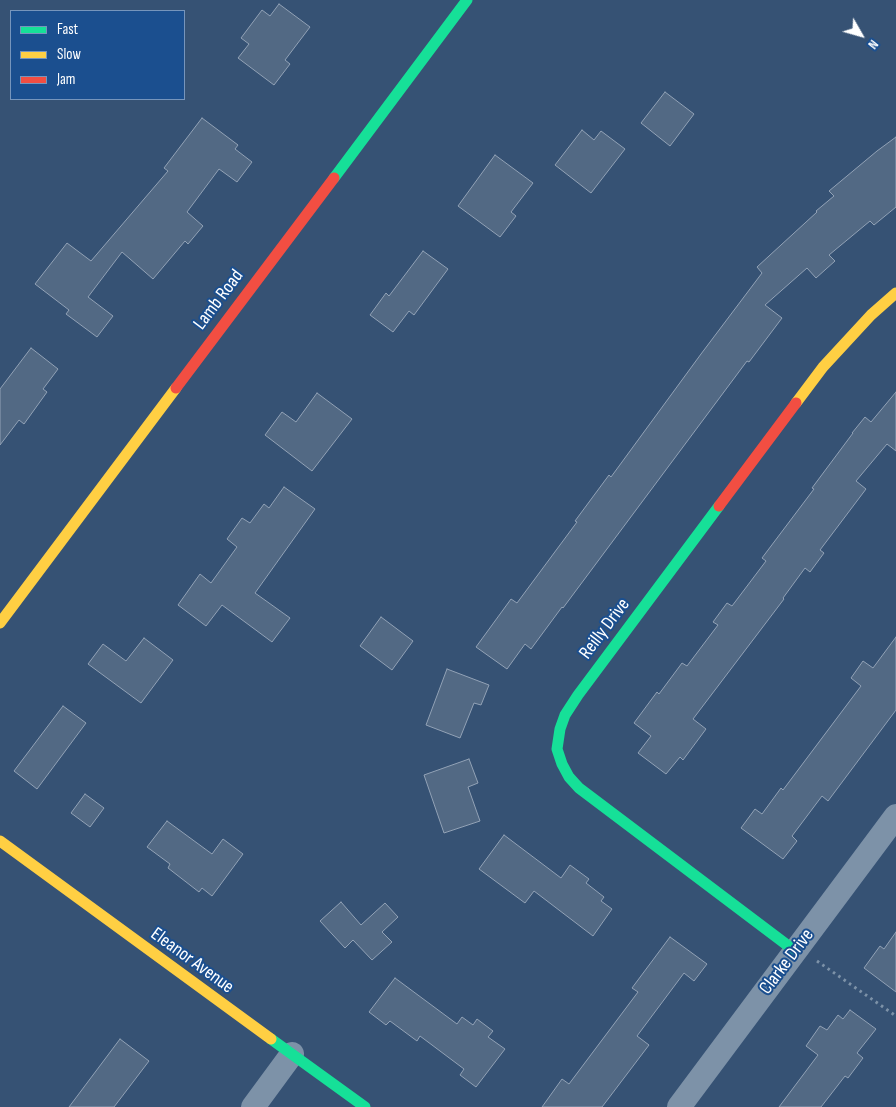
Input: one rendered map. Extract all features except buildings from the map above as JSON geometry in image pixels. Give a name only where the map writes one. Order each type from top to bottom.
[{"type":"street","name":"Lamb Road","points":[[0,623],[467,0]]},
{"type":"street","name":"Reilly Drive","points":[[803,954],[579,788],[569,777],[557,749],[560,729],[566,714],[578,696],[823,367],[871,316],[896,293]]},
{"type":"street","name":"Clarke Drive","points":[[678,1107],[803,954],[896,816]]},
{"type":"street","name":"Eleanor Avenue","points":[[0,841],[365,1107]]},
{"type":"street","points":[[253,1107],[292,1054]]},
{"type":"path","points":[[803,954],[896,1016]]},
{"type":"traffic: fast","points":[[334,178],[467,0]]},
{"type":"traffic: fast","points":[[719,506],[578,695],[565,715],[560,729],[557,749],[569,777],[579,788],[795,951]]},
{"type":"traffic: fast","points":[[271,1039],[365,1107]]},
{"type":"traffic: slow","points":[[796,403],[823,367],[871,315],[896,293]]},
{"type":"traffic: slow","points":[[0,623],[176,388]]},
{"type":"traffic: slow","points":[[0,841],[271,1039]]},
{"type":"traffic: jam","points":[[176,388],[334,178]]},
{"type":"traffic: jam","points":[[719,506],[796,403]]}]
